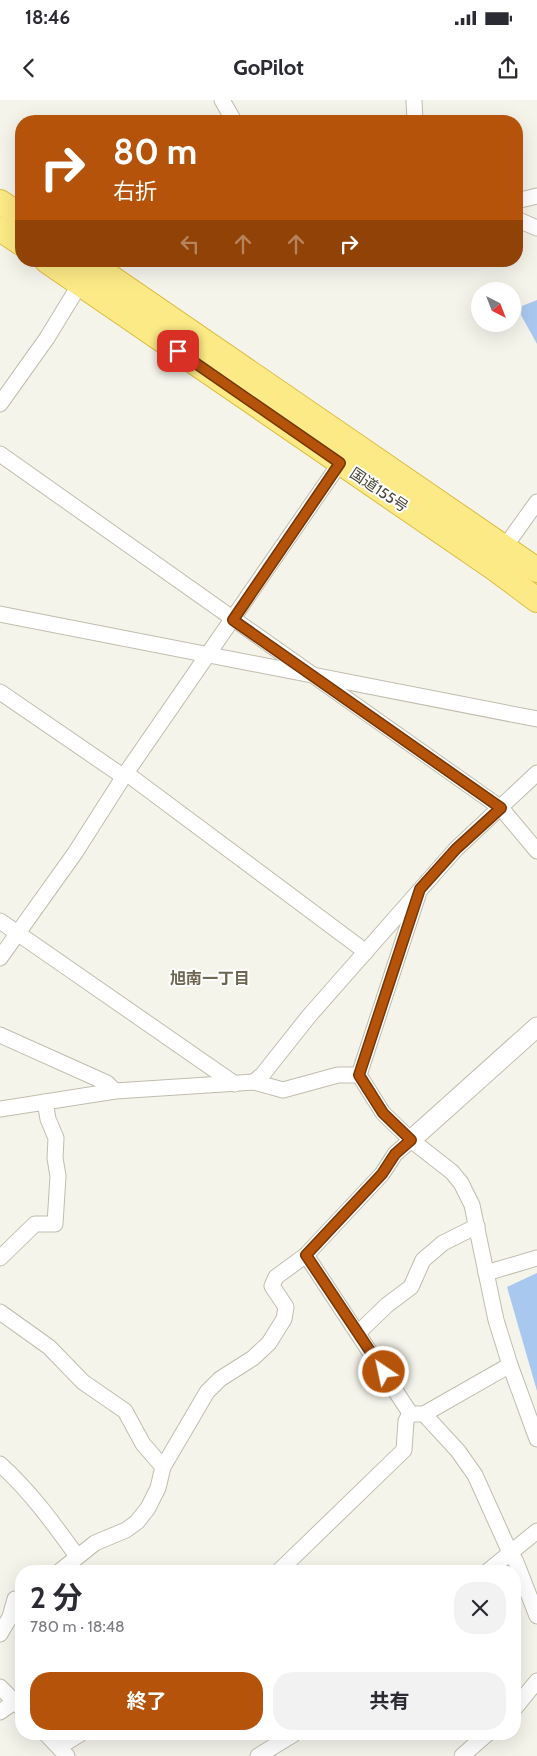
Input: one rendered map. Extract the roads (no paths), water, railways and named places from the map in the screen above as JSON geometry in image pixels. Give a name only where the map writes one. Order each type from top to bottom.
[{"type":"highway","points":[[0,202],[15,212]]},
{"type":"highway","points":[[0,229],[15,239]]},
{"type":"highway","name":"国道155号","points":[[56,267],[494,568],[537,600]]},
{"type":"highway","name":"国道155号","points":[[96,267],[537,570]]},
{"type":"street","points":[[222,100],[231,115]]},
{"type":"street","points":[[414,100],[415,115]]},
{"type":"street","points":[[523,199],[537,196]]},
{"type":"street","points":[[523,222],[537,228]]},
{"type":"street","points":[[0,404],[47,338],[80,284]]},
{"type":"street","points":[[0,454],[501,808],[537,851]]},
{"type":"street","points":[[0,958],[75,853],[125,775],[340,463]]},
{"type":"street","points":[[504,548],[537,502]]},
{"type":"street","points":[[0,614],[537,719]]},
{"type":"street","points":[[0,692],[125,775],[366,952]]},
{"type":"street","points":[[254,1082],[456,849],[537,774]]},
{"type":"street","points":[[359,1075],[420,889]]},
{"type":"street","points":[[0,921],[235,1084]]},
{"type":"street","points":[[67,1565],[95,1543],[126,1530],[137,1522],[148,1508],[158,1488],[164,1467],[207,1392],[220,1379],[253,1358],[270,1343],[284,1319],[286,1307],[272,1286],[276,1278],[306,1255],[382,1174],[395,1154],[537,1027]]},
{"type":"street","points":[[0,1035],[107,1083],[115,1091]]},
{"type":"street","points":[[0,1109],[115,1091],[254,1082],[283,1090],[338,1075],[359,1075]]},
{"type":"street","points":[[359,1075],[383,1113],[411,1140],[452,1172],[472,1205],[496,1320],[510,1366],[537,1440]]},
{"type":"street","points":[[0,1258],[35,1224],[55,1224],[58,1176],[56,1138],[48,1119],[45,1102]]},
{"type":"street","points":[[358,1333],[386,1305],[411,1287],[423,1260],[442,1243],[477,1226]]},
{"type":"street","points":[[306,1255],[358,1333],[417,1414],[458,1452],[475,1475],[516,1565]]},
{"type":"street","points":[[486,1273],[537,1258]]},
{"type":"street","points":[[0,1312],[49,1347],[84,1382],[125,1411],[143,1444],[164,1467]]},
{"type":"street","points":[[285,1565],[404,1450],[406,1421],[510,1366]]},
{"type":"street","points":[[0,1464],[43,1508],[77,1556]]},
{"type":"street","points":[[495,1565],[537,1532]]},
{"type":"street","points":[[521,1577],[537,1616]]},
{"type":"street","points":[[0,1606],[15,1599]]},
{"type":"street","points":[[0,1634],[15,1605]]},
{"type":"street","points":[[521,1701],[537,1681]]},
{"type":"street","points":[[0,1687],[15,1703]]},
{"type":"street","points":[[0,1712],[15,1706]]},
{"type":"street","points":[[52,1740],[63,1752],[74,1740]]},
{"type":"street","points":[[258,1756],[284,1740]]},
{"type":"street","points":[[462,1756],[480,1740]]},
{"type":"water","points":[[537,300],[537,344],[521,315],[522,306]]},
{"type":"water","points":[[537,1273],[537,1391],[507,1287]]},
{"type":"district","name":"旭南一丁目","points":[[210,978]]}]
